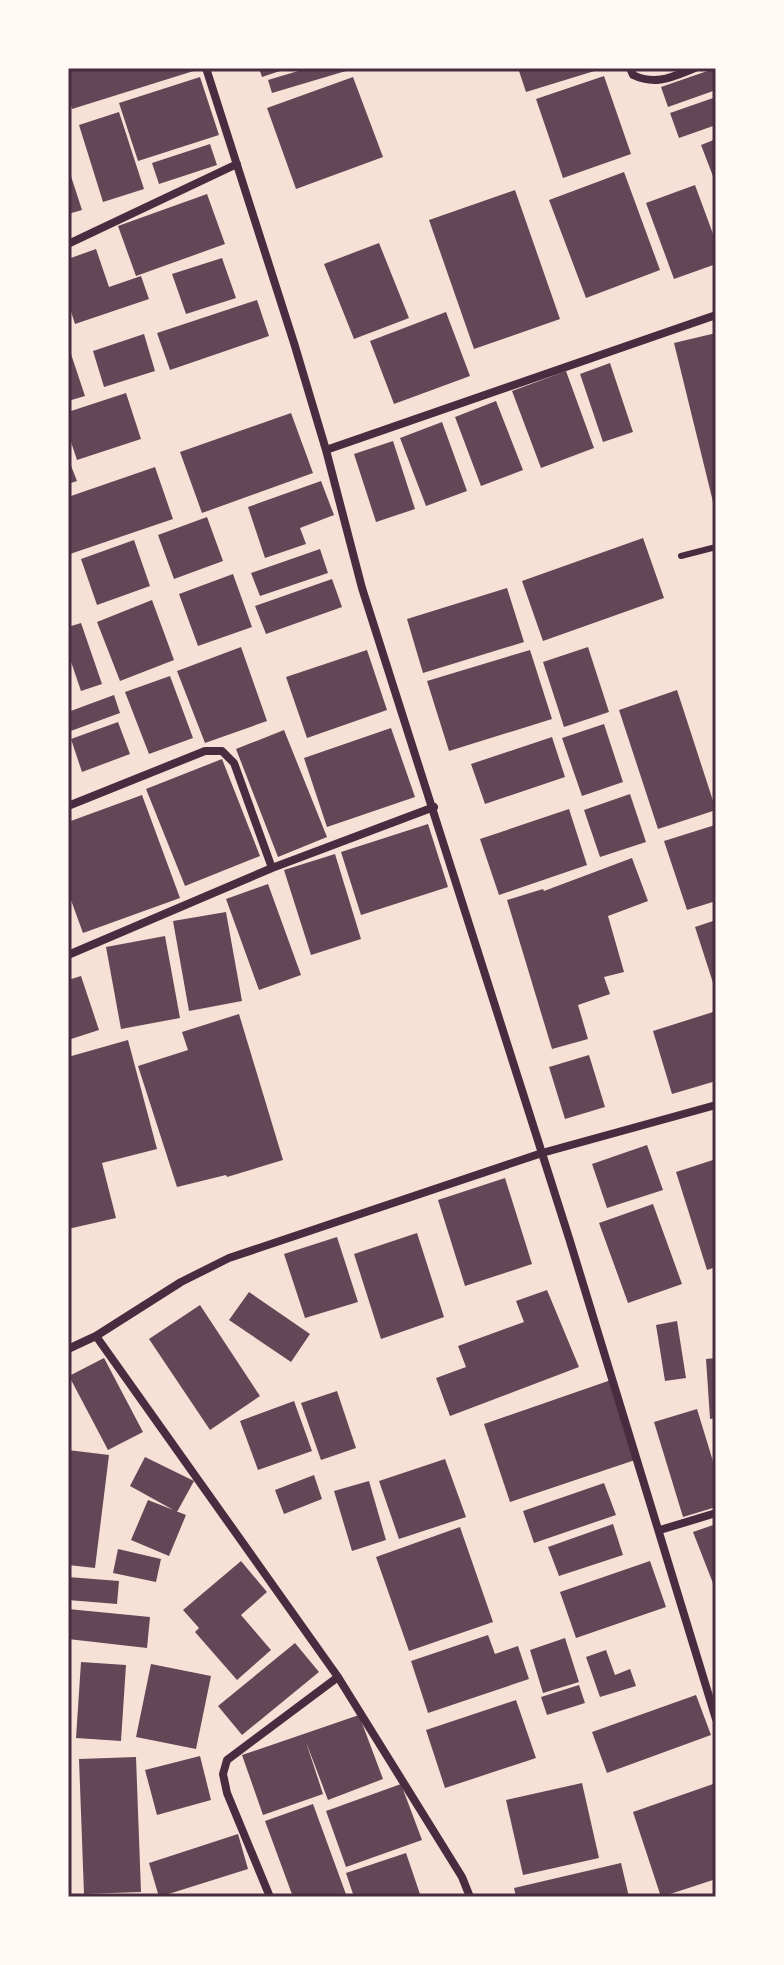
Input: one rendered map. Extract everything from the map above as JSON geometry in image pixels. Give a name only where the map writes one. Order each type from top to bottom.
[{"type":"street","points":[[206,68],[326,450],[362,588],[434,807],[716,1719]]},
{"type":"street","points":[[630,68],[633,75],[645,81],[660,81],[695,68]]},
{"type":"street","points":[[68,244],[237,164]]},
{"type":"street","points":[[326,450],[716,315]]},
{"type":"street","points":[[68,806],[205,751],[222,751],[234,763],[272,868]]},
{"type":"street","points":[[68,955],[272,868],[434,807]]},
{"type":"street","points":[[68,1349],[96,1336],[181,1282],[229,1258],[542,1153],[716,1105]]},
{"type":"street","points":[[96,1336],[338,1677],[462,1877],[470,1897]]},
{"type":"street","points":[[660,1530],[716,1513]]},
{"type":"street","points":[[270,1897],[227,1793],[223,1774],[227,1760],[338,1677]]},
{"type":"lane","points":[[681,556],[716,547]]},
{"type":"building","points":[[68,68],[200,69],[72,109],[68,96]]},
{"type":"building","points":[[259,68],[286,68],[286,69],[262,77]]},
{"type":"building","points":[[308,68],[345,68],[346,71],[272,93],[268,80]]},
{"type":"building","points":[[518,68],[600,68],[601,69],[526,92]]},
{"type":"building","points":[[716,68],[716,90],[668,107],[661,87]]},
{"type":"building","points":[[604,76],[631,154],[563,178],[536,99]]},
{"type":"building","points":[[200,77],[219,135],[138,161],[119,103]]},
{"type":"building","points":[[353,77],[383,157],[296,189],[267,108]]},
{"type":"building","points":[[716,97],[716,125],[679,138],[670,113]]},
{"type":"building","points":[[119,112],[144,189],[103,202],[79,125]]},
{"type":"building","points":[[716,139],[716,184],[701,145]]},
{"type":"building","points":[[210,144],[217,165],[159,184],[152,163]]},
{"type":"building","points":[[68,167],[82,210],[68,214]]},
{"type":"building","points":[[624,172],[660,270],[586,298],[549,200]]},
{"type":"building","points":[[695,185],[716,242],[716,264],[674,279],[646,203]]},
{"type":"building","points":[[515,190],[560,319],[474,349],[429,220]]},
{"type":"building","points":[[207,194],[225,244],[136,276],[118,226]]},
{"type":"building","points":[[379,243],[409,318],[354,339],[324,264]]},
{"type":"building","points":[[96,249],[109,287],[141,276],[149,299],[75,324],[68,302],[68,259]]},
{"type":"building","points":[[222,258],[236,298],[186,314],[172,274]]},
{"type":"building","points":[[257,300],[269,336],[170,370],[157,333]]},
{"type":"building","points":[[446,312],[470,376],[394,404],[370,341]]},
{"type":"building","points":[[716,333],[716,510],[715,510],[674,343]]},
{"type":"building","points":[[144,334],[155,371],[104,387],[93,351]]},
{"type":"building","points":[[68,352],[85,396],[68,401]]},
{"type":"building","points":[[610,363],[633,432],[603,442],[580,374]]},
{"type":"building","points":[[566,371],[594,448],[541,468],[512,391]]},
{"type":"building","points":[[126,393],[141,439],[77,460],[68,433],[68,412]]},
{"type":"building","points":[[496,401],[523,470],[481,486],[455,417]]},
{"type":"building","points":[[291,413],[313,473],[202,513],[180,452]]},
{"type":"building","points":[[442,422],[467,491],[426,506],[400,438]]},
{"type":"building","points":[[393,441],[415,509],[376,522],[354,454]]},
{"type":"building","points":[[68,458],[77,481],[68,484]]},
{"type":"building","points":[[155,467],[173,519],[70,554],[68,497]]},
{"type":"building","points":[[321,481],[334,515],[300,528],[306,544],[265,558],[248,507]]},
{"type":"building","points":[[207,517],[223,561],[174,579],[158,535]]},
{"type":"building","points":[[643,538],[664,598],[543,641],[522,581]]},
{"type":"building","points":[[134,540],[150,586],[97,605],[81,559]]},
{"type":"building","points":[[320,549],[328,573],[260,596],[251,573]]},
{"type":"building","points":[[233,574],[252,627],[198,646],[179,594]]},
{"type":"building","points":[[332,579],[342,607],[266,634],[255,606]]},
{"type":"building","points":[[507,588],[524,642],[423,673],[407,619]]},
{"type":"building","points":[[152,600],[174,660],[120,681],[97,622]]},
{"type":"building","points":[[81,623],[102,684],[81,691],[68,653],[68,627]]},
{"type":"building","points":[[241,647],[267,721],[205,743],[177,671]]},
{"type":"building","points":[[588,647],[609,712],[564,727],[543,662]]},
{"type":"building","points":[[367,650],[387,710],[307,738],[286,677]]},
{"type":"building","points":[[530,650],[552,719],[449,751],[427,681]]},
{"type":"building","points":[[170,676],[193,738],[149,754],[125,692]]},
{"type":"building","points":[[677,690],[716,810],[658,829],[619,710]]},
{"type":"building","points":[[114,695],[120,713],[68,732],[68,712]]},
{"type":"building","points":[[118,722],[130,754],[82,772],[71,739]]},
{"type":"building","points":[[604,724],[623,782],[582,796],[562,738]]},
{"type":"building","points":[[391,728],[415,797],[327,827],[304,758]]},
{"type":"building","points":[[284,730],[327,837],[278,857],[236,749]]},
{"type":"building","points":[[552,737],[565,777],[485,804],[471,764]]},
{"type":"building","points":[[222,759],[260,856],[185,886],[146,789]]},
{"type":"building","points":[[630,794],[646,842],[600,857],[584,810]]},
{"type":"building","points":[[142,795],[180,898],[83,933],[68,892],[68,822]]},
{"type":"building","points":[[569,809],[587,865],[499,895],[480,839]]},
{"type":"building","points":[[428,824],[448,887],[361,915],[341,852]]},
{"type":"building","points":[[715,825],[716,901],[687,910],[664,841]]},
{"type":"building","points":[[335,854],[361,939],[311,955],[284,870]]},
{"type":"building","points":[[632,858],[648,901],[608,916],[624,972],[604,977],[610,994],[578,1005],[588,1039],[552,1049],[507,900],[544,891]]},
{"type":"building","points":[[268,884],[301,975],[259,990],[226,899]]},
{"type":"building","points":[[226,912],[242,1001],[189,1011],[173,921]]},
{"type":"building","points":[[716,920],[716,989],[715,989],[695,927]]},
{"type":"building","points":[[165,936],[180,1018],[121,1029],[106,947]]},
{"type":"building","points":[[81,976],[99,1030],[68,1040],[68,980]]},
{"type":"building","points":[[713,1012],[716,1020],[716,1081],[672,1094],[653,1031]]},
{"type":"building","points":[[239,1014],[283,1160],[227,1177],[177,1187],[138,1066],[188,1050],[182,1032]]},
{"type":"building","points":[[128,1040],[157,1149],[102,1163],[116,1218],[68,1229],[68,1057]]},
{"type":"building","points":[[589,1055],[605,1107],[565,1119],[549,1067]]},
{"type":"building","points":[[647,1145],[663,1190],[607,1208],[592,1164]]},
{"type":"building","points":[[716,1159],[716,1267],[707,1270],[676,1172]]},
{"type":"building","points":[[505,1178],[532,1264],[465,1286],[438,1200]]},
{"type":"building","points":[[653,1204],[682,1284],[628,1303],[599,1223]]},
{"type":"building","points":[[417,1233],[444,1317],[381,1339],[354,1254]]},
{"type":"building","points":[[337,1237],[358,1302],[305,1318],[284,1254]]},
{"type":"building","points":[[547,1290],[579,1367],[450,1416],[436,1378],[466,1367],[458,1346],[524,1322],[516,1301]]},
{"type":"building","points":[[249,1292],[310,1334],[291,1362],[229,1320]]},
{"type":"building","points":[[200,1305],[260,1396],[210,1430],[149,1339]]},
{"type":"building","points":[[677,1321],[686,1378],[665,1381],[656,1325]]},
{"type":"building","points":[[104,1358],[143,1432],[108,1450],[69,1376]]},
{"type":"building","points":[[716,1358],[716,1418],[710,1419],[706,1359]]},
{"type":"building","points":[[611,1380],[638,1459],[510,1502],[484,1424]]},
{"type":"building","points":[[337,1391],[356,1448],[321,1460],[301,1403]]},
{"type":"building","points":[[294,1401],[312,1451],[258,1470],[240,1421]]},
{"type":"building","points":[[697,1409],[716,1471],[716,1507],[683,1517],[654,1422]]},
{"type":"building","points":[[68,1450],[109,1455],[95,1568],[68,1565]]},
{"type":"building","points":[[145,1457],[194,1481],[177,1512],[130,1486]]},
{"type":"building","points":[[445,1459],[466,1517],[399,1539],[379,1481]]},
{"type":"building","points":[[314,1475],[322,1499],[284,1514],[275,1490]]},
{"type":"building","points":[[369,1481],[386,1540],[352,1551],[334,1491]]},
{"type":"building","points":[[604,1483],[616,1515],[534,1543],[523,1511]]},
{"type":"building","points":[[148,1500],[186,1515],[169,1556],[131,1540]]},
{"type":"building","points":[[613,1524],[623,1555],[559,1576],[548,1547]]},
{"type":"building","points":[[716,1524],[716,1591],[693,1532]]},
{"type":"building","points":[[460,1527],[493,1622],[409,1651],[376,1557]]},
{"type":"building","points":[[118,1549],[161,1559],[156,1582],[113,1573]]},
{"type":"building","points":[[241,1561],[267,1592],[241,1615],[271,1650],[237,1680],[195,1632],[199,1628],[183,1610]]},
{"type":"building","points":[[650,1561],[666,1607],[576,1638],[560,1592]]},
{"type":"building","points":[[68,1577],[119,1581],[117,1604],[68,1600]]},
{"type":"building","points":[[68,1609],[150,1617],[147,1648],[68,1639]]},
{"type":"building","points":[[488,1635],[495,1654],[518,1646],[529,1679],[428,1713],[411,1661]]},
{"type":"building","points":[[565,1638],[579,1682],[543,1693],[530,1650]]},
{"type":"building","points":[[295,1643],[319,1672],[242,1735],[218,1706]]},
{"type":"building","points":[[606,1650],[615,1675],[630,1669],[636,1686],[600,1697],[586,1657]]},
{"type":"building","points":[[81,1662],[126,1665],[121,1741],[76,1738]]},
{"type":"building","points":[[151,1664],[211,1676],[196,1749],[136,1737]]},
{"type":"building","points":[[579,1685],[585,1703],[547,1715],[541,1697]]},
{"type":"building","points":[[696,1695],[711,1735],[607,1773],[592,1732]]},
{"type":"building","points":[[516,1700],[536,1758],[445,1788],[426,1730]]},
{"type":"building","points":[[359,1715],[383,1779],[328,1800],[306,1742],[323,1794],[263,1815],[242,1755]]},
{"type":"building","points":[[200,1756],[211,1800],[157,1815],[145,1770]]},
{"type":"building","points":[[136,1757],[141,1892],[84,1894],[79,1759]]},
{"type":"building","points":[[582,1783],[599,1858],[523,1875],[506,1800]]},
{"type":"building","points":[[716,1783],[716,1879],[661,1897],[633,1812]]},
{"type":"building","points":[[401,1784],[422,1840],[346,1867],[326,1811]]},
{"type":"building","points":[[313,1804],[347,1897],[293,1897],[265,1821]]},
{"type":"building","points":[[238,1834],[248,1869],[159,1897],[149,1863]]},
{"type":"building","points":[[406,1853],[421,1897],[354,1897],[346,1873]]},
{"type":"building","points":[[621,1863],[629,1897],[516,1897],[514,1888]]}]
